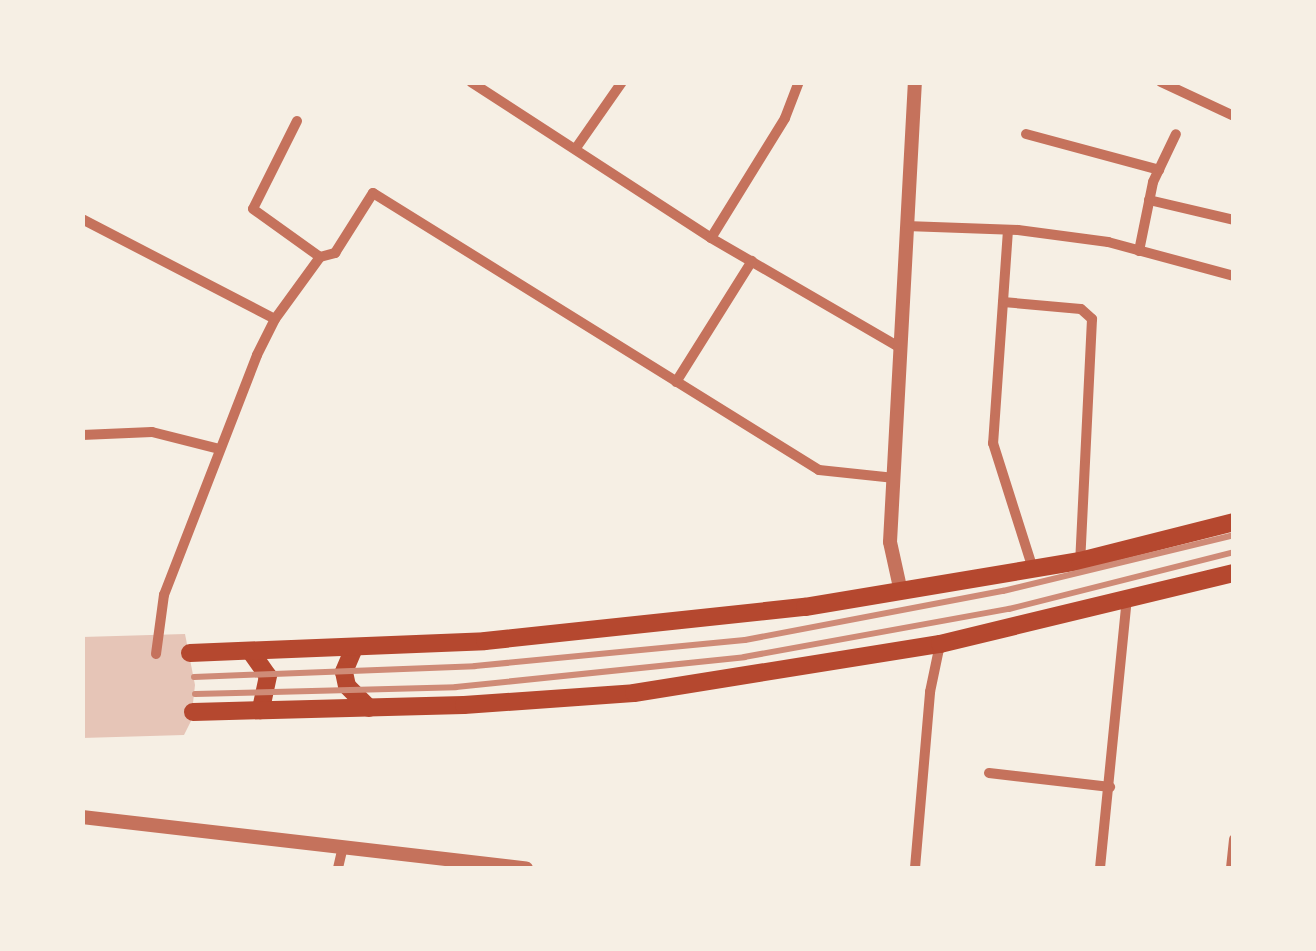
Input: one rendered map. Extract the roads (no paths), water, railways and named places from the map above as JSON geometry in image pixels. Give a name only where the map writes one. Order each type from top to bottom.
[{"type":"main road","points":[[190,654],[354,648],[621,630],[901,592],[1080,560],[1234,522]]},
{"type":"main road","points":[[193,712],[369,708],[634,693],[940,644],[1234,572]]},
{"type":"main road","points":[[354,648],[344,672],[347,686],[369,708]]},
{"type":"main road","points":[[251,652],[268,676],[261,710]]},
{"type":"street","points":[[471,82],[711,238],[901,348]]},
{"type":"street","points":[[576,148],[622,82]]},
{"type":"street","points":[[711,238],[785,118],[799,82]]},
{"type":"street","points":[[901,592],[890,542],[915,82]]},
{"type":"street","points":[[1160,82],[1234,116]]},
{"type":"street","points":[[296,121],[253,208],[320,257]]},
{"type":"street","points":[[1026,134],[1159,170]]},
{"type":"street","points":[[1139,251],[1159,170],[1176,134]]},
{"type":"street","points":[[156,654],[164,595],[219,449],[275,320],[320,257],[336,253],[374,193],[820,470],[894,478]]},
{"type":"street","points":[[1150,200],[1234,220]]},
{"type":"street","points":[[82,219],[275,320]]},
{"type":"street","points":[[906,226],[1008,230],[1108,242],[1234,276]]},
{"type":"street","points":[[1008,230],[992,442],[1033,568]]},
{"type":"street","points":[[676,382],[752,261]]},
{"type":"street","points":[[1003,302],[1081,309],[1092,319],[1080,560]]},
{"type":"street","points":[[82,434],[152,432],[219,449]]},
{"type":"street","points":[[1100,868],[1128,598]]},
{"type":"street","points":[[916,868],[930,692],[940,644]]},
{"type":"street","points":[[989,773],[1110,788]]},
{"type":"street","points":[[82,817],[526,868]]},
{"type":"street","points":[[1231,868],[1234,839]]},
{"type":"street","points":[[338,868],[343,847]]},
{"type":"railway","points":[[194,677],[475,666],[745,640],[1003,591],[1234,535]]},
{"type":"railway","points":[[195,694],[456,687],[744,657],[1009,609],[1234,552]]}]
